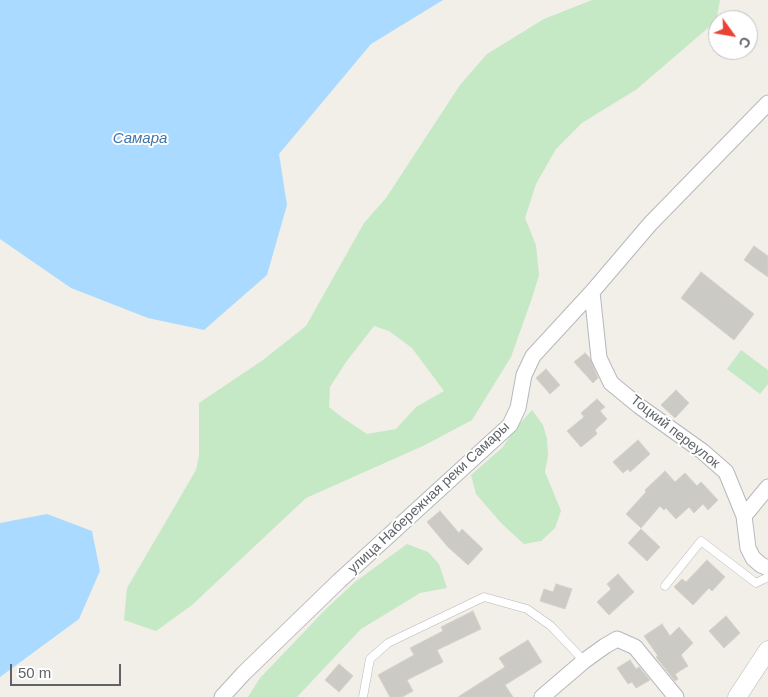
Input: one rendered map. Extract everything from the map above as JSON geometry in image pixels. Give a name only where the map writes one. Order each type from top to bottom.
[{"type":"street","name":"улица Набережная реки Самары","points":[[222,697],[244,673],[339,581],[510,425],[518,408],[524,375],[533,356],[592,292],[650,224],[768,103]]},
{"type":"street","name":"Тоцкий переулок","points":[[592,292],[599,358],[611,383],[639,406],[702,451],[726,472],[744,516],[748,548],[753,558],[768,568]]},
{"type":"street","points":[[744,516],[768,487]]},
{"type":"street","points":[[542,697],[584,661],[617,639],[635,647],[676,697]]},
{"type":"street","points":[[737,697],[768,650]]},
{"type":"lane","points":[[665,586],[701,541],[756,583],[768,577]]},
{"type":"lane","points":[[363,697],[370,659],[388,643],[484,597],[526,609],[551,626],[584,661]]},
{"type":"green space","points":[[592,0],[720,0],[718,10],[708,10],[708,28],[637,89],[582,123],[556,149],[536,184],[525,218],[536,245],[539,275],[532,298],[511,357],[472,420],[425,445],[306,498],[192,605],[156,631],[124,620],[127,588],[196,470],[199,456],[199,403],[263,360],[306,326],[364,223],[386,198],[460,85],[487,54],[544,19]],"holes":[[[374,326],[389,331],[412,348],[444,391],[416,407],[396,429],[367,434],[329,407],[330,387],[346,362]]]},
{"type":"green space","points":[[741,350],[768,370],[768,384],[760,394],[727,369]]},
{"type":"green space","points":[[532,410],[543,425],[547,439],[548,455],[545,472],[561,511],[555,528],[541,541],[524,544],[502,524],[476,494],[471,475],[503,447],[514,430]]},
{"type":"green space","points":[[407,544],[428,552],[439,564],[447,588],[420,593],[361,629],[297,697],[248,697],[260,678],[327,608],[355,582]]},
{"type":"water","name":"Самара","points":[[0,0],[443,0],[371,44],[279,154],[287,205],[267,275],[204,330],[148,318],[71,288],[0,239]]},
{"type":"water","points":[[47,514],[92,531],[100,571],[79,619],[0,677],[0,523]]},
{"type":"building","points":[[754,246],[768,256],[768,277],[744,260]]},
{"type":"building","points":[[701,272],[754,314],[734,340],[681,298]]},
{"type":"building","points":[[585,353],[590,358],[598,378],[593,383],[574,362]]},
{"type":"building","points":[[546,369],[560,385],[550,394],[536,378]]},
{"type":"building","points":[[676,390],[689,403],[675,418],[661,405]]},
{"type":"building","points":[[597,399],[605,407],[600,411],[607,419],[595,430],[597,434],[581,447],[567,431],[584,417],[581,413]]},
{"type":"building","points":[[638,440],[650,454],[630,472],[628,469],[623,473],[613,462]]},
{"type":"building","points":[[665,471],[675,482],[685,473],[697,486],[701,482],[718,500],[708,510],[703,504],[694,513],[689,507],[676,519],[666,508],[664,510],[660,506],[641,528],[626,514],[646,492],[645,490]]},
{"type":"building","points":[[440,511],[459,533],[462,529],[483,549],[468,565],[448,547],[427,522]]},
{"type":"building","points":[[641,529],[660,547],[647,561],[628,543]]},
{"type":"building","points":[[707,560],[725,577],[712,591],[709,588],[693,605],[674,587],[682,579],[686,582]]},
{"type":"building","points":[[618,574],[634,592],[609,615],[597,602],[611,589],[607,584]]},
{"type":"building","points":[[556,584],[572,589],[565,609],[540,601],[544,589],[553,592]]},
{"type":"building","points":[[473,611],[481,629],[437,650],[443,662],[407,680],[413,691],[402,697],[390,697],[378,675],[414,655],[410,648],[443,631],[441,627]]},
{"type":"building","points":[[726,616],[740,633],[724,648],[709,631]]},
{"type":"building","points":[[662,624],[670,636],[679,627],[693,643],[681,655],[688,666],[675,674],[678,679],[675,681],[656,657],[658,656],[644,636]]},
{"type":"building","points":[[528,640],[542,662],[505,685],[513,697],[458,697],[505,667],[499,658]]},
{"type":"building","points":[[630,660],[636,669],[639,667],[650,680],[636,688],[632,682],[628,684],[617,668]]},
{"type":"building","points":[[339,664],[353,676],[339,692],[325,680]]}]
